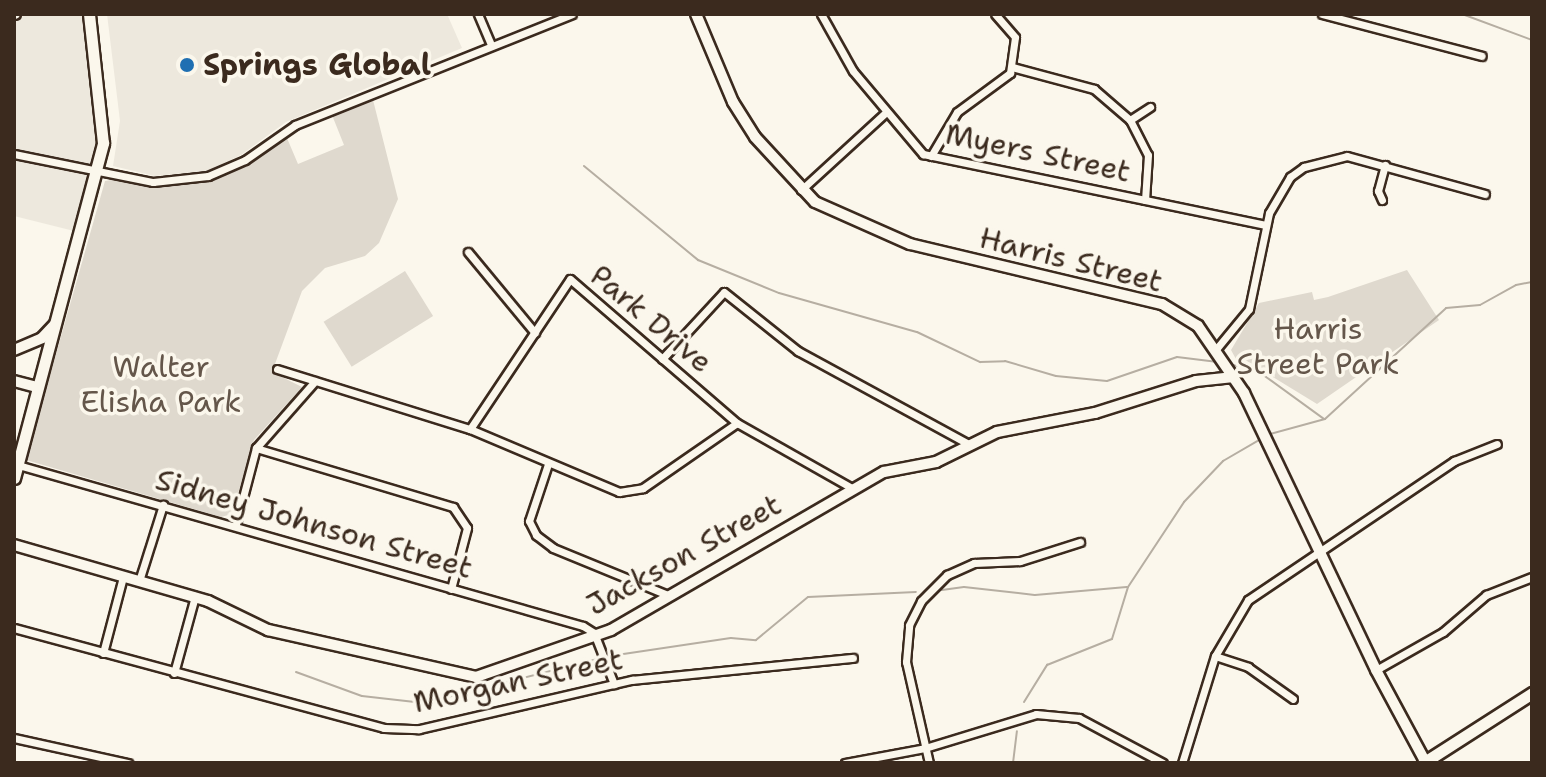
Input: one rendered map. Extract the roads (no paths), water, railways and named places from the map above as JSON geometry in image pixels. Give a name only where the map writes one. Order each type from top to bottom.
[{"type":"main road","points":[[14,478],[36,387],[99,170],[104,113],[89,14]]},
{"type":"main road","points":[[1425,762],[1532,693]]},
{"type":"street","points":[[478,14],[491,44]]},
{"type":"street","points":[[14,154],[153,182],[208,176],[245,160],[295,125],[572,14]]},
{"type":"street","name":"Harris Street","points":[[696,14],[733,102],[755,137],[801,190],[836,214],[910,244],[1162,304],[1198,326],[1217,348],[1264,433],[1376,670],[1425,762]]},
{"type":"street","name":"Myers Street","points":[[821,14],[853,71],[923,154],[1266,225]]},
{"type":"street","points":[[931,156],[957,112],[1012,67],[1015,37],[995,14]]},
{"type":"street","points":[[1322,14],[1482,56]]},
{"type":"street","points":[[1012,67],[1094,89],[1130,120],[1148,155],[1145,200]]},
{"type":"street","points":[[1130,120],[1150,107]]},
{"type":"street","points":[[801,190],[886,112]]},
{"type":"street","points":[[1217,348],[1249,309],[1266,225],[1280,191],[1304,167],[1347,156],[1485,194]]},
{"type":"street","points":[[1382,200],[1378,191],[1385,165]]},
{"type":"street","points":[[468,252],[535,333]]},
{"type":"street","name":"Park Drive","points":[[470,429],[570,279],[737,423],[852,488]]},
{"type":"street","points":[[662,359],[724,292],[798,351],[967,443]]},
{"type":"street","points":[[14,350],[42,338],[55,324]]},
{"type":"street","points":[[277,369],[470,429],[605,489],[631,492],[720,440],[737,423]]},
{"type":"street","name":"Jackson Street","points":[[14,545],[195,596],[268,630],[476,677],[595,634],[670,596],[884,472],[936,462],[967,443],[1130,403],[1196,381],[1234,377]]},
{"type":"street","points":[[14,381],[36,387]]},
{"type":"street","points":[[236,524],[256,448],[315,381]]},
{"type":"street","points":[[1182,763],[1215,656],[1248,600],[1454,461],[1497,444]]},
{"type":"street","points":[[256,448],[453,507],[467,528],[451,589]]},
{"type":"street","points":[[548,464],[529,521],[536,535],[553,548],[670,596]]},
{"type":"street","name":"Sidney Johnson Street","points":[[18,465],[236,524],[595,634]]},
{"type":"street","points":[[139,581],[163,505]]},
{"type":"street","points":[[929,763],[906,662],[909,625],[921,601],[947,575],[974,563],[1020,561],[1080,542]]},
{"type":"street","points":[[103,653],[123,577]]},
{"type":"street","points":[[1376,670],[1443,632],[1486,595],[1532,577]]},
{"type":"street","points":[[174,673],[195,596]]},
{"type":"street","name":"Morgan Street","points":[[14,628],[384,728],[419,729],[614,684],[853,658]]},
{"type":"street","points":[[595,634],[614,684]]},
{"type":"street","points":[[1215,656],[1248,667],[1293,699]]},
{"type":"street","points":[[845,763],[925,748],[1036,714],[1079,718],[1163,763]]},
{"type":"street","points":[[14,738],[128,763]]},
{"type":"waterway","points":[[1462,14],[1532,40]]},
{"type":"waterway","points":[[584,166],[698,260],[779,293],[917,332],[980,362],[1005,361],[1056,376],[1107,381],[1177,357],[1218,362]]},
{"type":"waterway","points":[[1270,434],[1325,419],[1446,308],[1480,305],[1516,285],[1532,282]]},
{"type":"waterway","points":[[1233,365],[1255,369],[1324,419]]},
{"type":"waterway","points":[[1024,702],[1047,665],[1112,639],[1128,587],[1184,502],[1223,461],[1261,439]]},
{"type":"waterway","points":[[942,590],[964,587],[1035,595],[1127,587]]},
{"type":"waterway","points":[[610,656],[731,638],[756,640],[808,597],[916,592]]},
{"type":"waterway","points":[[296,672],[362,696],[424,703],[598,659]]},
{"type":"waterway","points":[[1013,763],[1017,731]]},
{"type":"place","name":"Springs Global","points":[[187,65]]},
{"type":"park label","name":"Harris Street Park","points":[[1318,346]]},
{"type":"park label","name":"Walter Elisha Park","points":[[161,384]]}]
